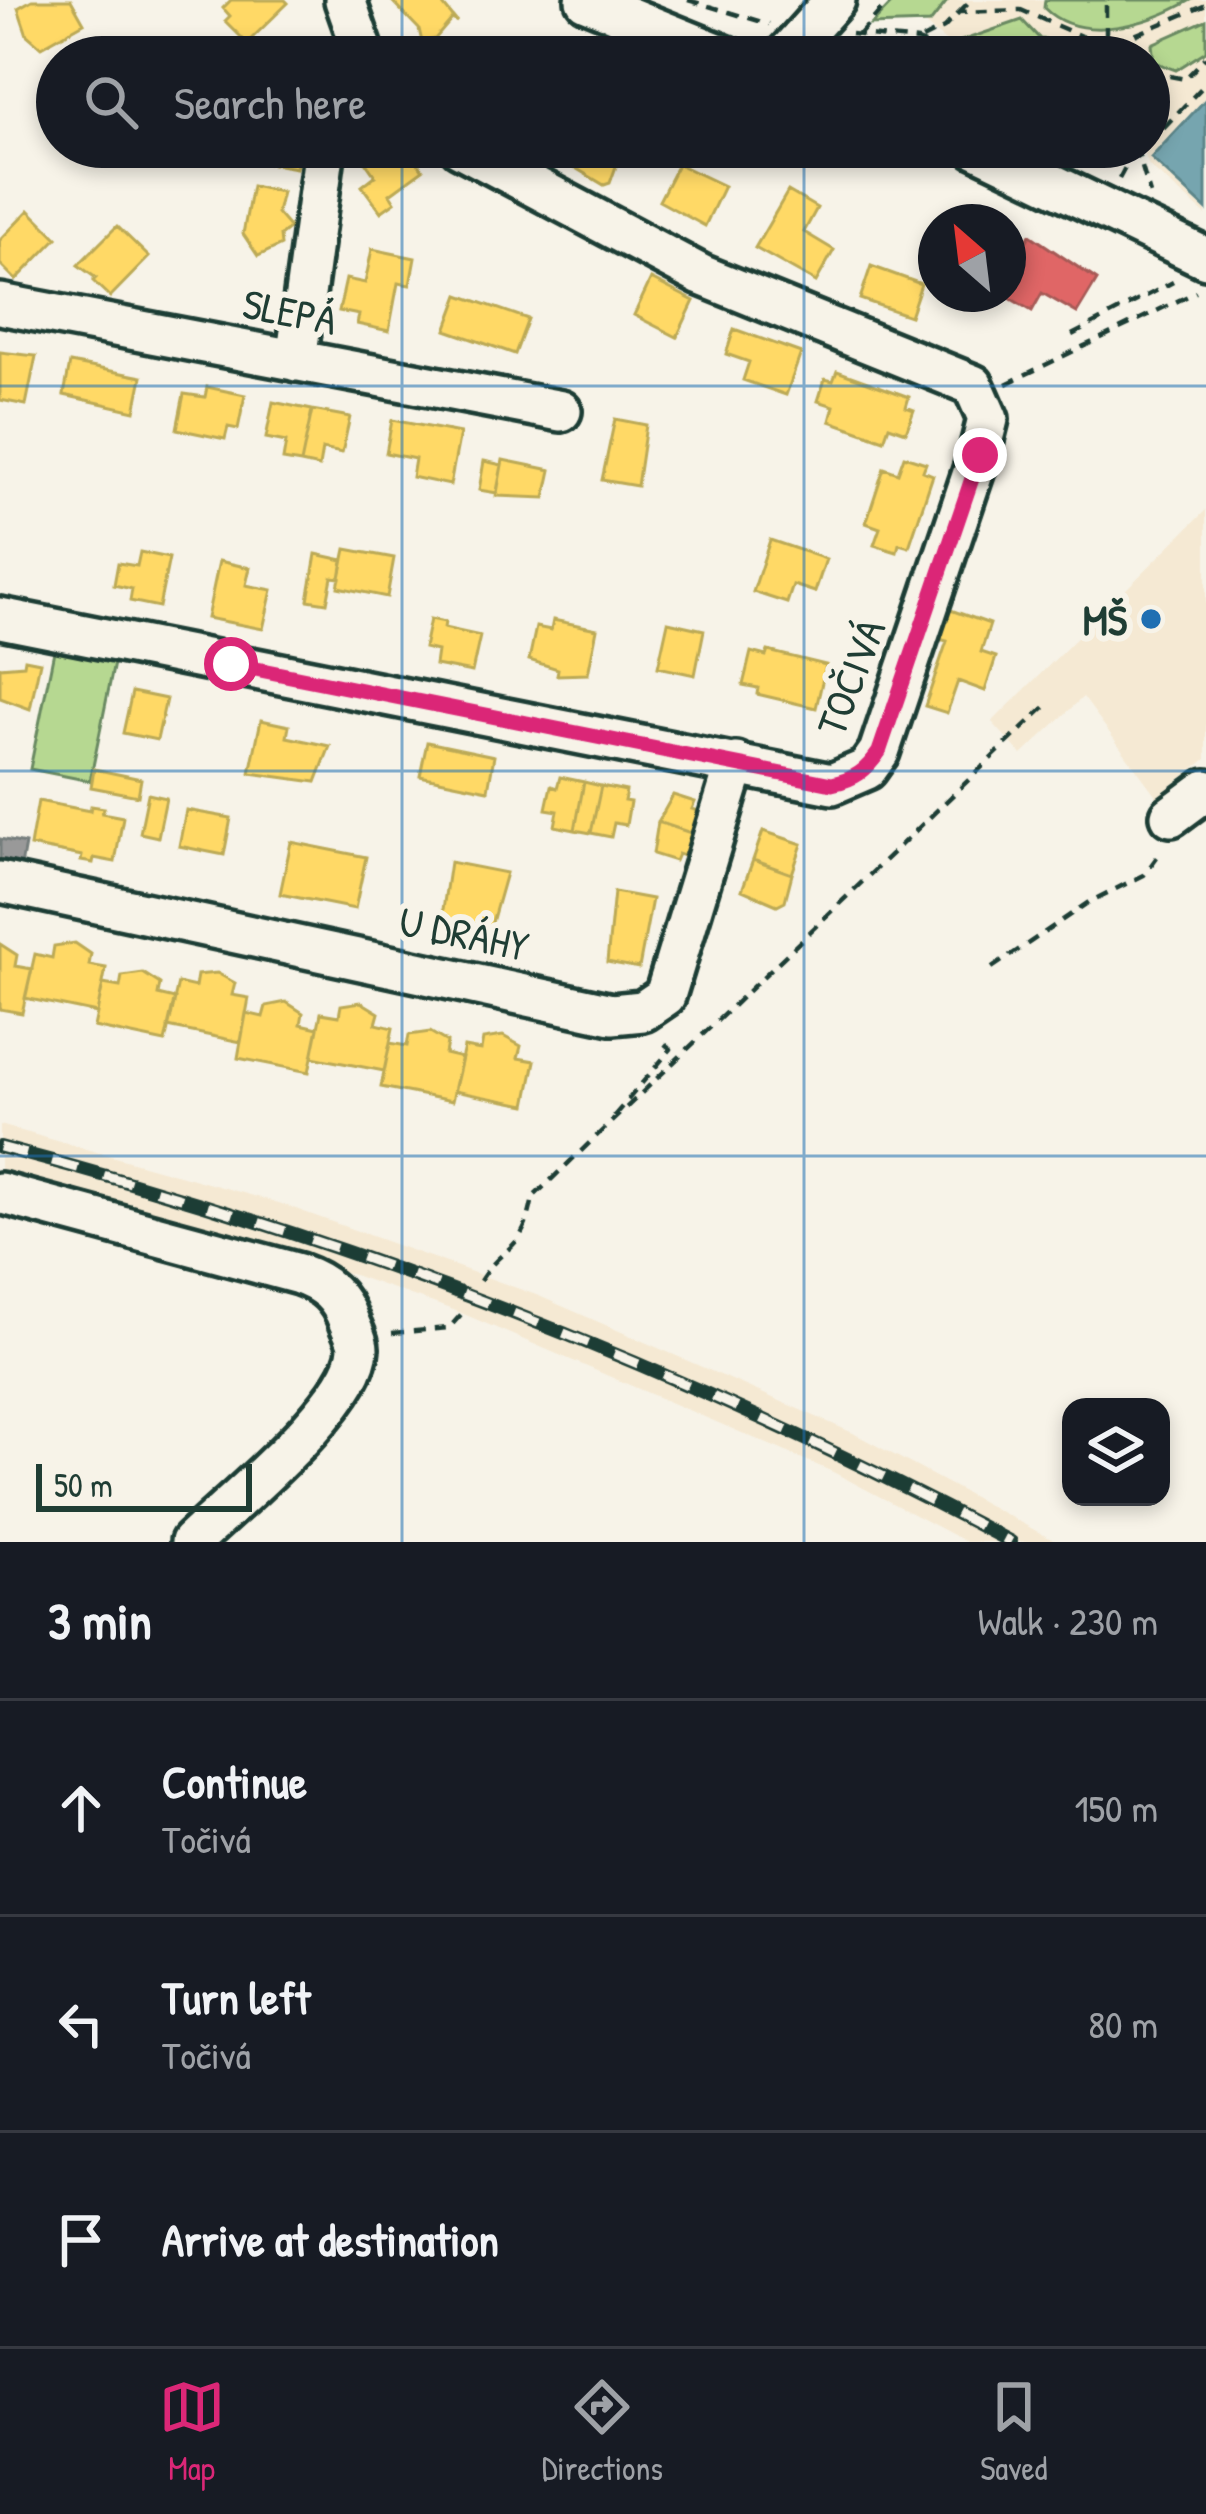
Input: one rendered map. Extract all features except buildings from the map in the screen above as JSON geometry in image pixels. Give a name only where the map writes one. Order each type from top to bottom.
[{"type":"street","points":[[340,36],[345,0]]},
{"type":"street","points":[[345,0],[358,36]]},
{"type":"street","points":[[586,0],[675,36]]},
{"type":"street","points":[[802,36],[835,0]]},
{"type":"street","points":[[296,361],[322,168]]},
{"type":"street","points":[[500,168],[701,275],[973,385],[983,402]]},
{"type":"street","points":[[1015,168],[1198,265]]},
{"type":"street","name":"SLEPÁ","points":[[0,304],[561,411]]},
{"type":"street","name":"TOČIVÁ","points":[[0,618],[832,784],[867,769],[879,752],[980,455],[988,419],[983,402]]},
{"type":"street","points":[[643,1011],[665,996],[736,763]]},
{"type":"street","points":[[1172,816],[1206,790]]},
{"type":"street","name":"U DRÁHY","points":[[0,882],[613,1014],[643,1011]]},
{"type":"street","points":[[0,1193],[324,1282],[345,1309],[358,1346],[350,1377],[328,1408],[191,1542]]},
{"type":"path","points":[[688,0],[773,36]]},
{"type":"path","points":[[869,36],[859,35],[890,0]]},
{"type":"path","points":[[928,36],[944,28],[971,0]]},
{"type":"path","points":[[1021,10],[1027,0]]},
{"type":"path","points":[[1106,0],[1106,36]]},
{"type":"path","points":[[1130,36],[1206,5]]},
{"type":"path","points":[[959,12],[1021,10],[1082,36]]},
{"type":"path","points":[[1185,79],[1206,57]]},
{"type":"path","points":[[1170,76],[1185,79],[1198,92]]},
{"type":"path","points":[[1170,121],[1206,83]]},
{"type":"path","points":[[1118,182],[1125,168]]},
{"type":"path","points":[[1072,334],[1198,265]]},
{"type":"path","points":[[983,402],[1004,386],[1206,286]]},
{"type":"path","points":[[480,1282],[489,1267],[516,1247],[533,1197],[1048,704]]},
{"type":"path","points":[[992,968],[1089,902],[1144,875],[1161,854],[1172,816]]},
{"type":"path","points":[[607,1126],[631,1090],[671,1048],[648,1030],[643,1011]]},
{"type":"path","points":[[358,1346],[411,1328],[449,1328],[466,1309]]},
{"type":"shaded area","points":[[904,0],[1206,0],[1206,215],[1151,168],[1170,168],[1170,36],[939,36],[912,14]]},
{"type":"shaded area","name":"MŠ","points":[[1206,510],[1206,759],[1157,797],[1083,697],[1022,755],[992,722]]},
{"type":"shaded area","points":[[0,1125],[279,1203],[539,1296],[853,1433],[1057,1542],[966,1542],[833,1472],[459,1312],[265,1244],[0,1170]]},
{"type":"green space","points":[[895,0],[948,0],[930,23],[871,25]]},
{"type":"green space","points":[[1045,0],[1191,0],[1136,23],[1096,28],[1059,19],[1044,8]]},
{"type":"green space","points":[[1022,20],[1037,36],[975,36]]},
{"type":"green space","points":[[1206,20],[1206,51],[1176,70],[1170,68],[1170,36]]},
{"type":"green space","points":[[54,651],[114,663],[90,781],[30,769]]},
{"type":"railway","points":[[0,1147],[262,1223],[517,1314],[767,1421],[1011,1542]]},
{"type":"place","name":"MŠ","points":[[1151,619]]},
{"type":"route","points":[[231,664],[832,784],[849,780],[867,769],[879,752],[980,455]]}]
